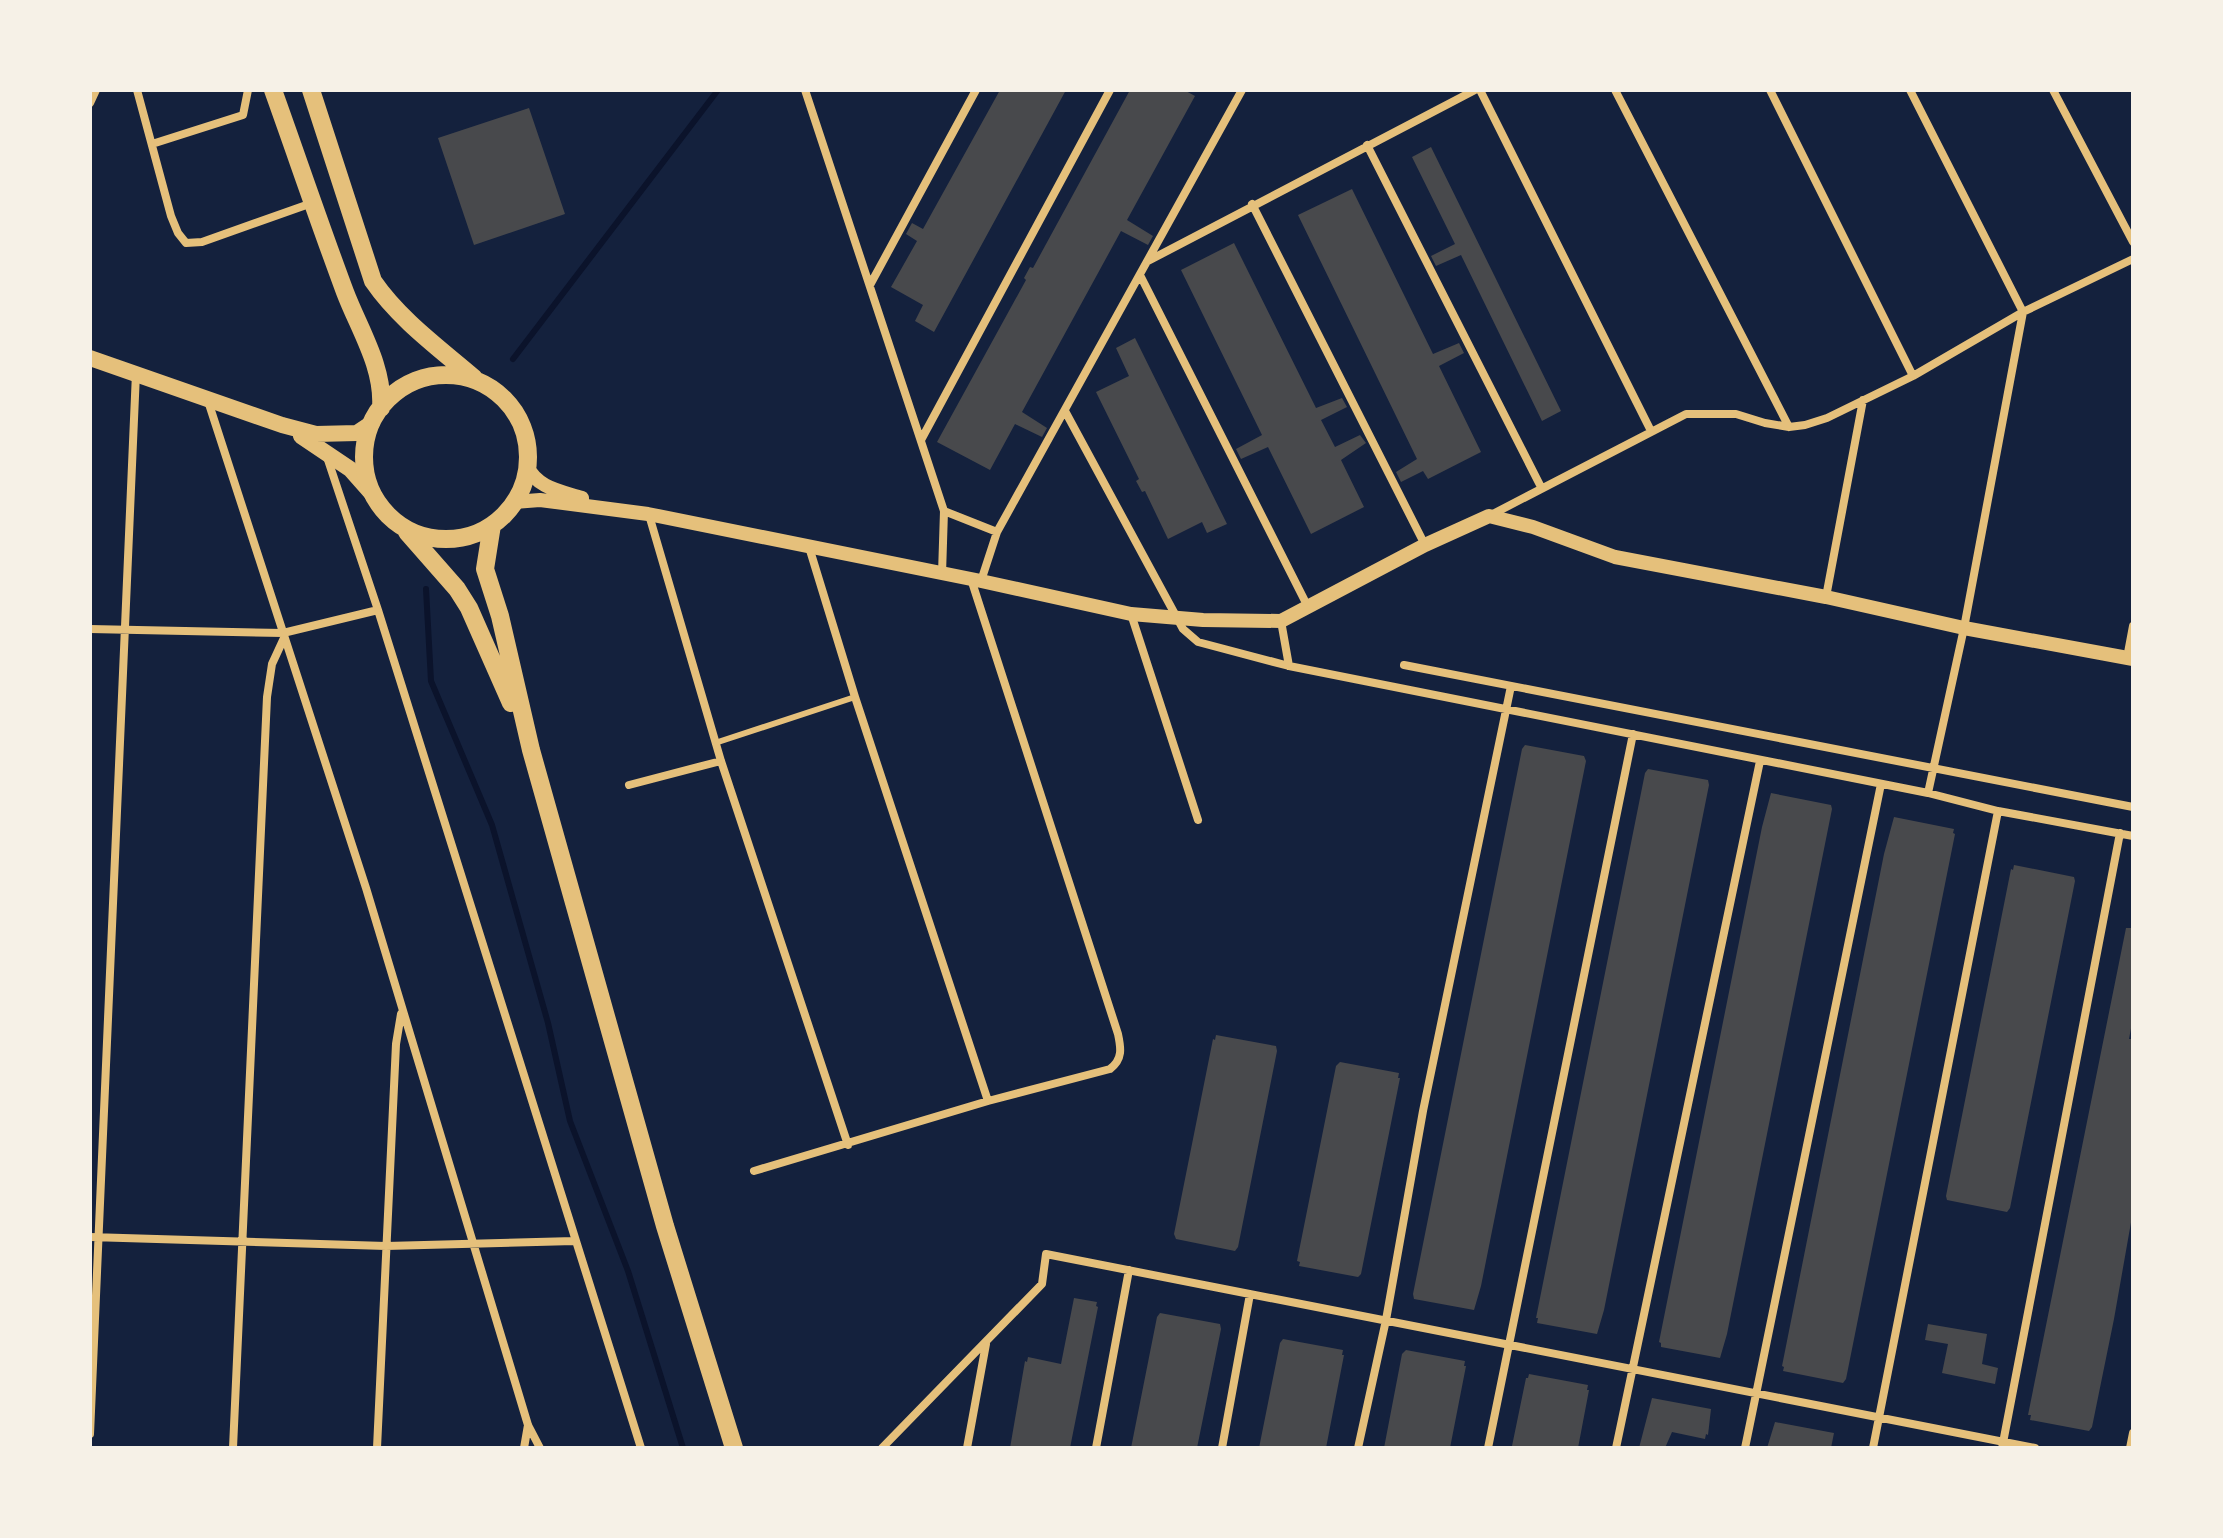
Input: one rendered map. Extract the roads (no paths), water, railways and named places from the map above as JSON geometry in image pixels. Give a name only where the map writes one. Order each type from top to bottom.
[{"type":"main road","points":[[273,90],[346,296],[379,375],[382,396],[365,446],[364,463],[373,495]]},
{"type":"main road","points":[[311,90],[373,281],[416,329],[502,398],[519,420],[525,438],[527,466],[523,485],[514,502],[492,525],[463,538],[442,539],[421,536],[402,527]]},
{"type":"main road","points":[[90,358],[316,434],[357,433],[399,390],[422,379],[446,375],[479,382]]},
{"type":"main road","points":[[282,425],[350,469],[383,511],[402,527],[457,589],[469,608],[531,750]]},
{"type":"main road","points":[[492,525],[485,569],[500,616],[531,750],[665,1226],[734,1448]]},
{"type":"street","points":[[90,103],[96,90]]},
{"type":"street","points":[[137,90],[171,216],[186,243],[202,242],[313,202]]},
{"type":"street","points":[[152,144],[243,115],[248,90]]},
{"type":"street","points":[[805,90],[944,511],[942,574]]},
{"type":"street","points":[[870,285],[976,90]]},
{"type":"street","points":[[921,440],[1110,90]]},
{"type":"street","points":[[754,1171],[988,1101],[1110,1069],[1117,1064],[1121,1048],[976,580],[997,532],[1242,90]]},
{"type":"street","points":[[1147,261],[1477,90],[1651,431]]},
{"type":"street","points":[[1615,90],[1789,427]]},
{"type":"street","points":[[1770,90],[1913,376]]},
{"type":"street","points":[[1910,90],[2023,312],[1964,628],[1928,793]]},
{"type":"street","points":[[2053,90],[2133,242]]},
{"type":"street","points":[[1367,145],[1541,487]]},
{"type":"street","points":[[1252,204],[1425,545]]},
{"type":"street","points":[[514,502],[540,500],[648,514],[1131,614],[1179,619],[1281,621],[1686,414],[1736,414],[1789,427],[1827,418],[1913,376],[2023,312],[2133,259]]},
{"type":"street","points":[[1140,275],[1308,607]]},
{"type":"street","points":[[90,1434],[94,1237],[136,373]]},
{"type":"street","points":[[207,397],[366,888],[528,1425],[540,1448]]},
{"type":"street","points":[[1826,597],[1863,400]]},
{"type":"street","points":[[1065,411],[1186,633],[1198,642],[1289,666],[2133,836]]},
{"type":"street","points":[[324,450],[378,610],[641,1448]]},
{"type":"street","points":[[527,466],[531,475],[541,483],[620,509]]},
{"type":"street","points":[[944,511],[997,532]]},
{"type":"street","points":[[648,514],[715,743],[848,1145]]},
{"type":"street","points":[[1489,516],[1533,527],[1615,557],[1826,597],[1964,628],[2130,658],[2133,626]]},
{"type":"street","points":[[808,545],[988,1101]]},
{"type":"street","points":[[90,629],[283,635],[378,610]]},
{"type":"street","points":[[1131,614],[1198,820]]},
{"type":"street","points":[[1281,621],[1289,666]]},
{"type":"street","points":[[233,1448],[267,697],[272,664],[283,635]]},
{"type":"street","points":[[1404,665],[2133,807]]},
{"type":"street","points":[[1358,1448],[1386,1320],[1423,1111],[1511,686]]},
{"type":"street","points":[[1488,1448],[1633,734]]},
{"type":"street","points":[[629,785],[721,761]]},
{"type":"street","points":[[1616,1448],[1760,761]]},
{"type":"street","points":[[1745,1448],[1881,784]]},
{"type":"street","points":[[1873,1448],[1998,811]]},
{"type":"street","points":[[2002,1445],[2120,833]]},
{"type":"street","points":[[377,1448],[396,1044],[401,1008]]},
{"type":"street","points":[[94,1237],[386,1246],[574,1241]]},
{"type":"street","points":[[882,1448],[1042,1284],[1046,1254],[1756,1393],[2002,1445],[2035,1448]]},
{"type":"street","points":[[1096,1448],[1129,1270]]},
{"type":"street","points":[[1222,1448],[1250,1294]]},
{"type":"street","points":[[967,1448],[986,1343]]},
{"type":"street","points":[[524,1448],[528,1425]]},
{"type":"street","points":[[2130,1448],[2133,1433]]},
{"type":"lane","points":[[715,743],[855,697]]},
{"type":"waterway","points":[[513,359],[718,90]]},
{"type":"waterway","points":[[426,589],[431,681],[492,825],[548,1023],[570,1121],[628,1271],[683,1448]]}]
